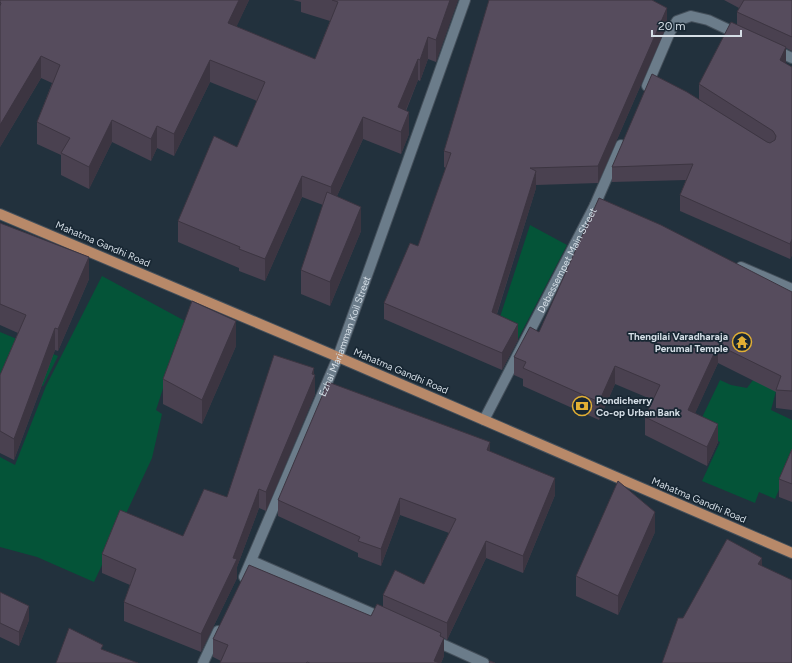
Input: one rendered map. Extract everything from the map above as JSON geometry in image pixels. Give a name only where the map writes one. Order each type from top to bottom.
[{"type":"main road","name":"Mahatma Gandhi Road","points":[[0,214],[338,357],[792,553]]},
{"type":"street","name":"Ezhai Mariamman Koil Street","points":[[239,588],[252,561],[338,357],[465,0]]},
{"type":"street","points":[[642,99],[654,79],[670,32],[677,21],[691,16],[708,20],[750,39]]},
{"type":"street","points":[[764,45],[792,58]]},
{"type":"street","points":[[595,205],[626,134]]},
{"type":"street","name":"Debessempet Main Street","points":[[484,420],[595,205],[616,214]]},
{"type":"street","points":[[731,263],[792,289]]},
{"type":"street","points":[[252,561],[397,625]]},
{"type":"street","points":[[203,663],[223,622]]},
{"type":"street","points":[[426,637],[484,663]]},
{"type":"green space","points":[[530,225],[567,245],[517,341],[499,320]]},
{"type":"green space","points":[[102,276],[185,321],[156,410],[162,414],[152,458],[94,582],[37,557],[0,547],[0,457],[15,465],[46,386]]},
{"type":"green space","points":[[0,332],[58,356],[43,386],[10,370],[0,392]]},
{"type":"green space","points":[[775,351],[784,361],[771,410],[792,420],[792,459],[775,499],[759,492],[755,503],[702,481],[720,442],[696,430],[720,380],[731,385],[747,388]]},
{"type":"building","points":[[0,0],[239,0],[228,23],[315,59],[338,2],[332,0],[450,0],[436,40],[428,37],[420,60],[418,59],[398,107],[409,112],[401,132],[363,117],[331,187],[302,176],[265,259],[239,249],[240,247],[178,221],[214,136],[237,147],[265,82],[210,60],[174,134],[157,126],[151,139],[112,120],[89,167],[61,153],[70,138],[37,122],[60,65],[41,56],[0,125]]},
{"type":"building","points":[[489,0],[652,0],[667,8],[598,166],[530,168],[536,171],[492,312],[518,324],[502,353],[384,303],[410,243],[418,246],[451,153],[444,151]]},
{"type":"building","points":[[744,0],[792,0],[792,37],[737,12]]},
{"type":"building","points":[[731,22],[786,47],[780,60],[792,67],[792,239],[790,244],[680,195],[693,164],[612,167],[652,74],[687,92],[767,142],[770,143],[775,140],[776,136],[773,131],[699,84]]},
{"type":"building","points":[[327,192],[361,207],[330,282],[301,270]]},
{"type":"building","points":[[599,198],[661,225],[792,292],[792,391],[776,390],[781,376],[718,345],[688,410],[718,424],[707,447],[645,417],[660,385],[615,366],[599,402],[523,368],[526,362],[514,357],[530,327],[539,332]]},
{"type":"building","points":[[0,223],[89,257],[58,329],[55,328],[14,439],[0,431],[0,375],[26,315],[0,304]]},
{"type":"building","points":[[192,301],[236,321],[202,400],[163,379]]},
{"type":"building","points":[[274,355],[314,368],[312,374],[315,375],[266,492],[259,489],[233,558],[237,559],[201,634],[124,602],[136,569],[102,554],[120,510],[183,536],[204,489],[227,497]]},
{"type":"building","points":[[328,382],[490,442],[487,450],[555,478],[523,556],[486,541],[447,623],[383,595],[395,570],[424,584],[456,519],[400,498],[381,549],[358,541],[360,537],[278,500]]},
{"type":"building","points":[[792,449],[792,484],[779,479]]},
{"type":"building","points":[[618,481],[655,512],[618,596],[576,576]]},
{"type":"building","points":[[727,539],[762,558],[758,564],[792,580],[792,663],[662,663],[678,618],[683,618]]},
{"type":"building","points":[[249,565],[371,616],[377,604],[441,633],[440,636],[444,638],[434,661],[440,663],[220,663],[228,645],[213,639]]},
{"type":"building","points":[[0,592],[29,606],[19,632],[0,623]]},
{"type":"building","points":[[69,628],[103,645],[101,649],[138,663],[56,663]]},
{"type":"place","name":"Thengilai Varadharaja Perumal Temple","points":[[742,342]]},
{"type":"place","name":"Pondicherry Co-op Urban Bank","points":[[582,406]]}]
